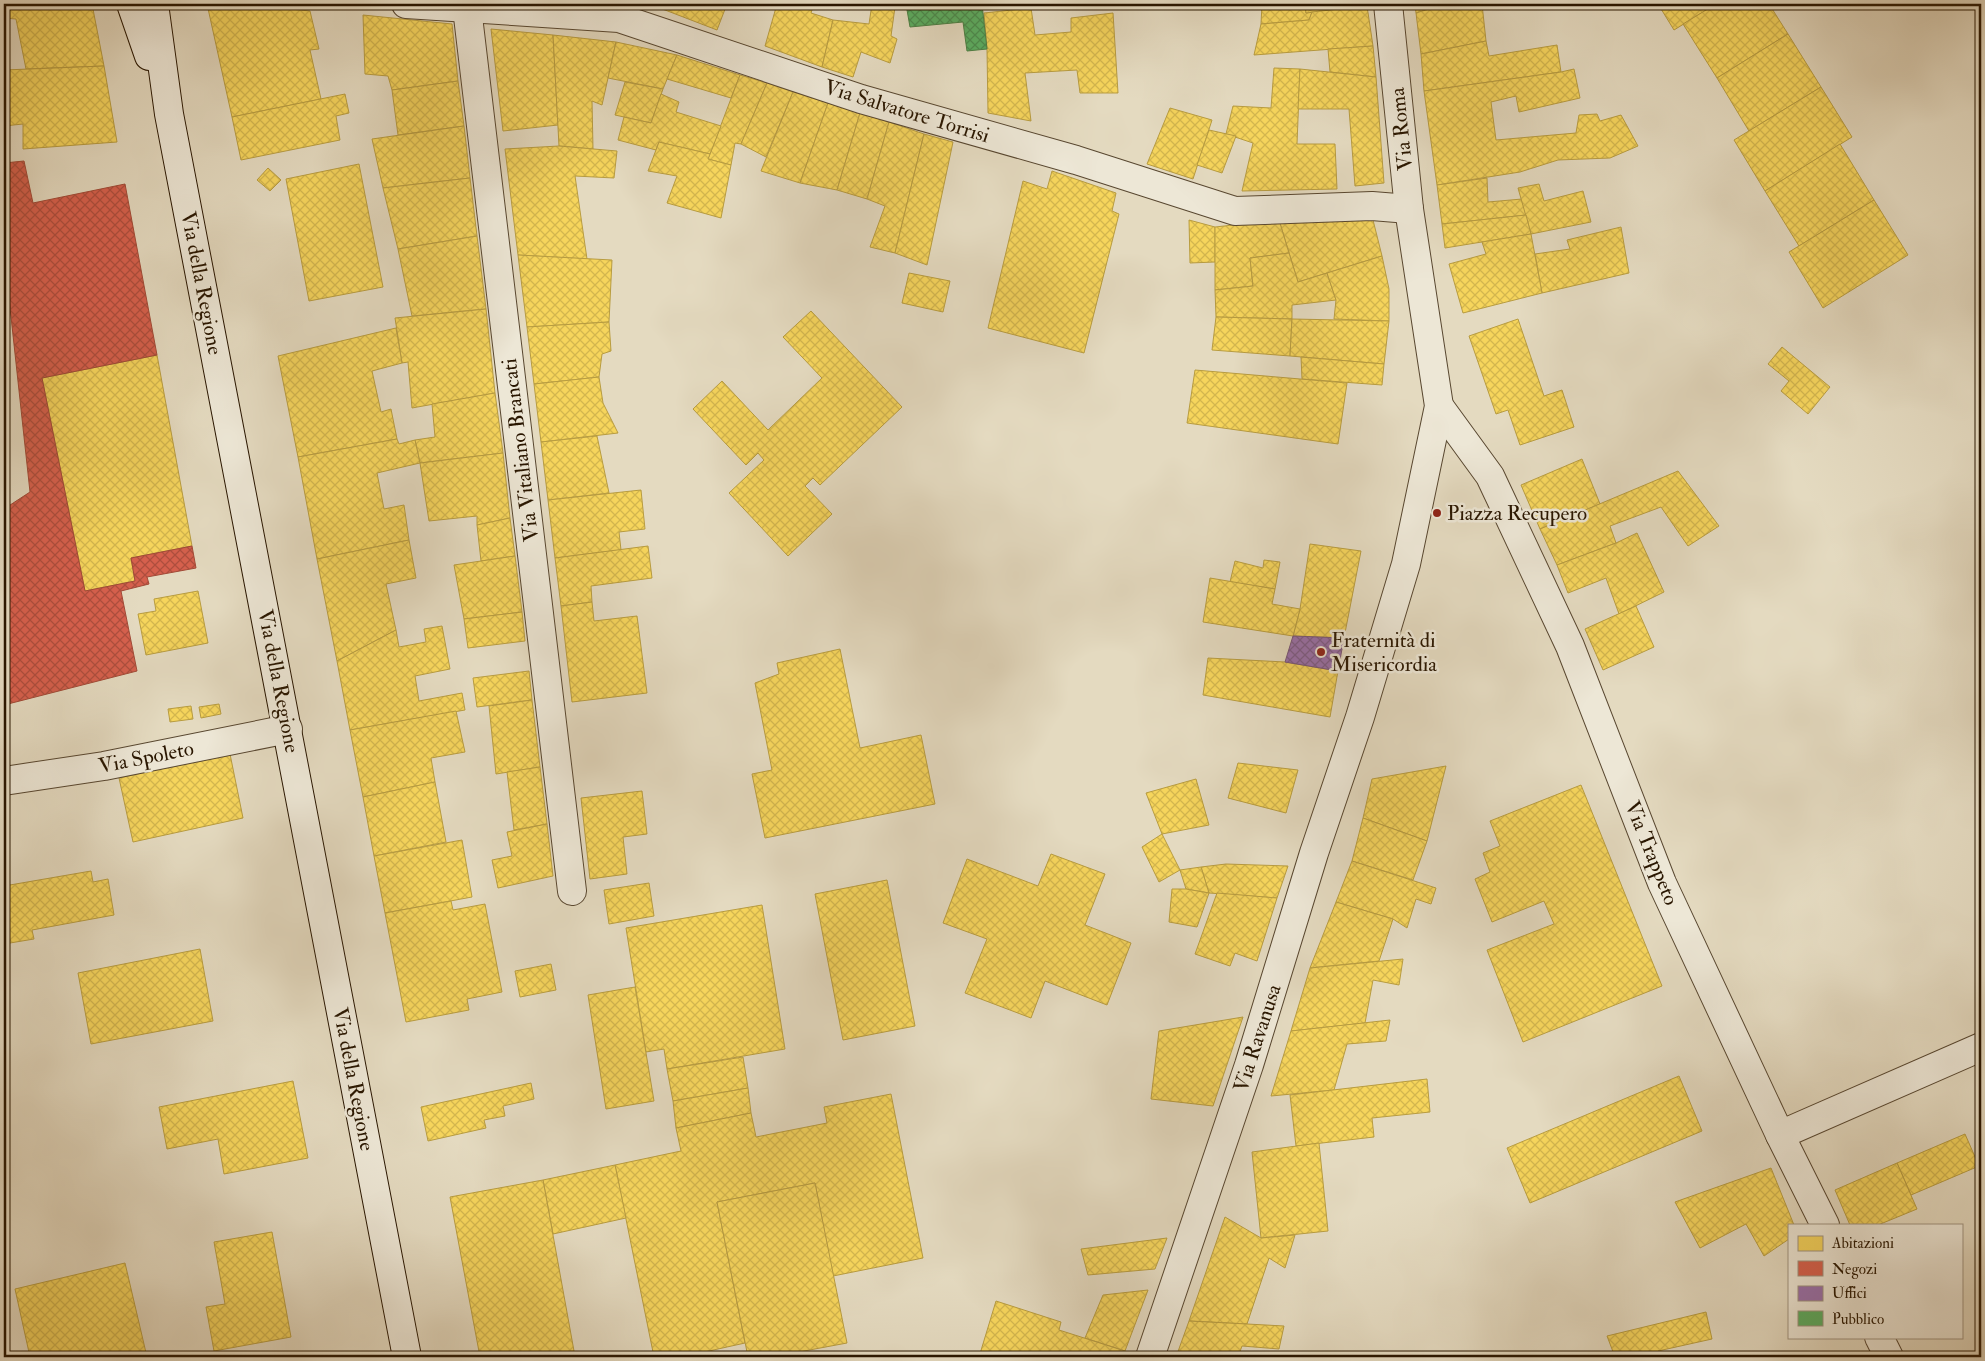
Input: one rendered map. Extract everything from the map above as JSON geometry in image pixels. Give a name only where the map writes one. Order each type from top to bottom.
[{"type":"street","points":[[131,4],[170,114]]},
{"type":"street","name":"Via della Regione","points":[[154,4],[170,114],[407,1357]]},
{"type":"street","name":"Via Salvatore Torrisi","points":[[406,4],[468,8],[622,11],[861,99],[1076,160],[1236,211],[1372,206],[1408,209]]},
{"type":"street","name":"Via Roma","points":[[1388,4],[1408,209],[1439,406]]},
{"type":"street","name":"Via Vitaliano Brancati","points":[[468,8],[572,891]]},
{"type":"street","name":"Via Trappeto","points":[[1439,406],[1490,476],[1570,646],[1662,883],[1780,1135],[1824,1224]]},
{"type":"street","name":"Via Ravanusa","points":[[1150,1357],[1249,1065],[1314,853],[1360,717],[1406,564],[1439,406]]},
{"type":"street","name":"Via Spoleto","points":[[4,780],[104,766],[288,729]]},
{"type":"street","points":[[1780,1135],[1981,1047]]},
{"type":"street","points":[[1880,1338],[1889,1357]]},
{"type":"building: Abitazioni","points":[[4,4],[92,4],[104,66],[26,69],[16,19],[4,18]]},
{"type":"building: Abitazioni","points":[[207,4],[241,4],[310,11],[319,49],[310,50],[321,99],[232,117]]},
{"type":"building: Abitazioni","points":[[646,4],[667,4],[665,10]]},
{"type":"building: Abitazioni","points":[[667,4],[727,4],[717,30],[665,10]]},
{"type":"building: Abitazioni","points":[[777,4],[814,4],[811,13],[833,20],[822,67],[765,46]]},
{"type":"building: Abitazioni","points":[[872,4],[895,7],[891,36],[897,39],[890,63],[861,52],[853,77],[822,67],[833,20],[869,24]]},
{"type":"building: Abitazioni","points":[[1262,4],[1305,4],[1306,13],[1312,12],[1309,20],[1261,24]]},
{"type":"building: Abitazioni","points":[[1305,4],[1367,4],[1367,6],[1306,13]]},
{"type":"building: Abitazioni","points":[[1415,4],[1445,4],[1416,13]]},
{"type":"building: Abitazioni","points":[[1445,4],[1482,4],[1486,41],[1421,54],[1416,13]]},
{"type":"building: Abitazioni","points":[[1658,4],[1716,4],[1674,30]]},
{"type":"building: Abitazioni","points":[[1716,4],[1769,4],[1788,34],[1717,78],[1683,24]]},
{"type":"building: Abitazioni","points":[[1367,6],[1373,46],[1254,55],[1261,24],[1309,20],[1312,12]]},
{"type":"building: Abitazioni","points":[[1031,8],[1035,35],[1071,32],[1071,18],[1113,13],[1118,93],[1080,93],[1077,70],[1025,73],[1031,121],[988,113],[987,49],[984,13]]},
{"type":"building: Abitazioni","points":[[363,15],[452,24],[458,81],[392,90],[388,76],[365,74]]},
{"type":"building: Abitazioni","points":[[491,29],[553,35],[558,125],[503,131]]},
{"type":"building: Abitazioni","points":[[1788,34],[1821,87],[1749,131],[1717,78]]},
{"type":"building: Abitazioni","points":[[553,35],[616,42],[602,105],[592,101],[593,149],[559,146]]},
{"type":"building: Abitazioni","points":[[1486,41],[1489,56],[1557,45],[1561,72],[1424,91],[1421,54]]},
{"type":"building: Abitazioni","points":[[616,42],[677,55],[663,89],[608,78]]},
{"type":"building: Abitazioni","points":[[1373,46],[1376,77],[1330,72],[1328,49]]},
{"type":"building: Abitazioni","points":[[677,55],[740,75],[731,98],[667,79]]},
{"type":"building: Abitazioni","points":[[104,66],[117,142],[23,149],[23,124],[4,126],[4,70]]},
{"type":"building: Abitazioni","points":[[1274,68],[1300,69],[1297,144],[1335,144],[1337,189],[1242,191],[1253,143],[1226,134],[1233,106],[1271,108]]},
{"type":"building: Abitazioni","points":[[1300,69],[1376,77],[1384,183],[1355,186],[1349,109],[1298,109]]},
{"type":"building: Abitazioni","points":[[1574,69],[1580,98],[1519,112],[1516,96],[1491,102],[1496,140],[1576,133],[1579,115],[1597,114],[1600,121],[1621,115],[1638,146],[1610,158],[1558,160],[1520,172],[1437,185],[1424,91]]},
{"type":"building: Abitazioni","points":[[740,75],[767,83],[741,144],[735,143],[731,165],[708,159]]},
{"type":"building: Abitazioni","points":[[458,81],[464,126],[398,135],[392,90]]},
{"type":"building: Abitazioni","points":[[625,82],[663,89],[651,123],[615,115]]},
{"type":"building: Abitazioni","points":[[767,83],[793,92],[766,157],[741,144]]},
{"type":"building: Abitazioni","points":[[1821,87],[1852,137],[1765,191],[1734,140]]},
{"type":"building: Abitazioni","points":[[793,92],[828,103],[800,183],[761,171]]},
{"type":"building: Abitazioni","points":[[345,94],[349,113],[336,116],[340,140],[241,160],[232,117]]},
{"type":"building: Abitazioni","points":[[661,94],[679,102],[676,112],[721,126],[710,154],[659,142],[656,150],[618,140],[624,117],[651,123]]},
{"type":"building: Abitazioni","points":[[828,103],[860,113],[837,190],[800,183]]},
{"type":"building: Abitazioni","points":[[1170,108],[1212,120],[1193,179],[1147,164]]},
{"type":"building: Abitazioni","points":[[860,113],[889,122],[867,199],[837,190]]},
{"type":"building: Abitazioni","points":[[889,122],[924,134],[895,253],[870,247],[885,206],[867,199]]},
{"type":"building: Abitazioni","points":[[464,126],[470,178],[383,188],[372,139]]},
{"type":"building: Abitazioni","points":[[1209,130],[1236,136],[1222,173],[1197,165]]},
{"type":"building: Abitazioni","points":[[924,134],[953,142],[927,265],[895,253]]},
{"type":"building: Abitazioni","points":[[659,142],[710,154],[708,159],[731,165],[721,218],[667,203],[677,176],[648,171]]},
{"type":"building: Abitazioni","points":[[1840,144],[1874,200],[1799,246],[1765,191]]},
{"type":"building: Abitazioni","points":[[559,146],[617,151],[614,178],[575,176],[587,259],[518,255],[505,149]]},
{"type":"building: Abitazioni","points":[[359,164],[383,287],[309,301],[286,179]]},
{"type":"building: Abitazioni","points":[[268,168],[281,180],[270,191],[257,180]]},
{"type":"building: Abitazioni","points":[[1052,171],[1116,193],[1112,211],[1119,214],[1084,353],[988,328],[1023,181],[1047,189]]},
{"type":"building: Abitazioni","points":[[470,178],[477,236],[398,249],[383,188]]},
{"type":"building: Abitazioni","points":[[1487,178],[1488,202],[1522,199],[1526,215],[1442,224],[1437,185]]},
{"type":"building: Abitazioni","points":[[1539,184],[1544,201],[1583,191],[1591,222],[1531,234],[1518,188]]},
{"type":"building: Abitazioni","points":[[1874,200],[1908,255],[1823,308],[1789,252]]},
{"type":"building: Abitazioni","points":[[1526,215],[1531,234],[1445,248],[1442,224]]},
{"type":"building: Abitazioni","points":[[1189,220],[1215,227],[1215,262],[1190,263]]},
{"type":"building: Abitazioni","points":[[1279,220],[1373,220],[1382,256],[1298,282]]},
{"type":"building: Abitazioni","points":[[1279,220],[1289,253],[1250,258],[1253,286],[1215,290],[1215,227]]},
{"type":"building: Abitazioni","points":[[1621,227],[1629,273],[1542,293],[1535,254],[1570,249],[1567,240]]},
{"type":"building: Abitazioni","points":[[1531,234],[1542,293],[1463,313],[1449,264],[1486,254],[1482,242]]},
{"type":"building: Abitazioni","points":[[477,236],[486,309],[412,316],[398,249]]},
{"type":"building: Abitazioni","points":[[1289,253],[1298,282],[1327,273],[1336,300],[1292,305],[1292,319],[1216,317],[1215,290],[1253,286],[1250,258]]},
{"type":"building: Abitazioni","points":[[518,255],[612,260],[609,322],[527,327]]},
{"type":"building: Abitazioni","points":[[1382,256],[1389,289],[1389,321],[1334,319],[1336,300],[1327,273]]},
{"type":"building: Abitazioni","points":[[909,273],[950,281],[943,312],[902,303]]},
{"type":"building: Abitazioni","points":[[486,309],[495,393],[412,408],[408,362],[402,363],[395,318]]},
{"type":"building: Abitazioni","points":[[811,311],[902,407],[820,485],[813,478],[805,486],[832,514],[788,556],[729,493],[764,460],[758,453],[746,465],[693,409],[722,381],[768,430],[822,378],[783,337]]},
{"type":"building: Abitazioni","points":[[1216,317],[1292,319],[1290,356],[1212,350]]},
{"type":"building: Abitazioni","points":[[1292,319],[1389,321],[1384,364],[1290,356]]},
{"type":"building: Abitazioni","points":[[1518,319],[1544,396],[1562,390],[1574,427],[1520,445],[1508,410],[1496,414],[1469,336]]},
{"type":"building: Abitazioni","points":[[609,322],[611,351],[602,354],[599,377],[534,384],[527,327]]},
{"type":"building: Abitazioni","points":[[396,328],[402,363],[372,371],[381,412],[391,409],[397,439],[298,457],[278,356]]},
{"type":"building: Abitazioni","points":[[1782,347],[1830,387],[1808,414],[1781,391],[1789,381],[1768,364]]},
{"type":"building: Abitazioni","points":[[157,355],[192,546],[131,558],[135,581],[85,591],[42,378]]},
{"type":"building: Abitazioni","points":[[1301,357],[1384,364],[1382,385],[1302,379]]},
{"type":"building: Abitazioni","points":[[1195,370],[1347,383],[1338,444],[1187,423]]},
{"type":"building: Abitazioni","points":[[599,377],[603,403],[618,433],[541,442],[534,384]]},
{"type":"building: Abitazioni","points":[[495,393],[503,453],[420,463],[415,440],[435,437],[432,404]]},
{"type":"building: Abitazioni","points":[[597,436],[609,493],[548,500],[541,442]]},
{"type":"building: Abitazioni","points":[[397,439],[399,444],[415,440],[420,463],[377,473],[384,509],[404,505],[409,540],[317,559],[298,457]]},
{"type":"building: Abitazioni","points":[[503,453],[510,518],[477,525],[477,516],[429,521],[420,463]]},
{"type":"building: Abitazioni","points":[[1582,459],[1600,504],[1540,529],[1521,485]]},
{"type":"building: Abitazioni","points":[[1678,471],[1719,526],[1688,546],[1661,507],[1610,526],[1616,543],[1557,565],[1540,529]]},
{"type":"building: Abitazioni","points":[[641,490],[645,529],[619,532],[621,550],[555,558],[548,500]]},
{"type":"building: Abitazioni","points":[[510,518],[515,556],[481,561],[477,525]]},
{"type":"building: Abitazioni","points":[[1637,533],[1664,592],[1619,614],[1606,578],[1568,593],[1557,565]]},
{"type":"building: Abitazioni","points":[[409,540],[416,578],[386,584],[396,630],[337,661],[317,559]]},
{"type":"building: Abitazioni","points":[[1310,544],[1361,551],[1344,638],[1293,636],[1300,609]]},
{"type":"building: Abitazioni","points":[[648,546],[652,578],[591,586],[592,602],[561,606],[555,558]]},
{"type":"building: Abitazioni","points":[[515,556],[522,612],[464,619],[454,565]]},
{"type":"building: Abitazioni","points":[[1264,560],[1280,562],[1275,589],[1230,582],[1235,561],[1263,568]]},
{"type":"building: Abitazioni","points":[[1210,578],[1275,589],[1272,604],[1300,609],[1293,636],[1203,622]]},
{"type":"building: Abitazioni","points":[[198,591],[208,643],[146,655],[138,614],[156,611],[154,599]]},
{"type":"building: Abitazioni","points":[[592,602],[594,621],[637,616],[647,693],[572,702],[561,606]]},
{"type":"building: Abitazioni","points":[[1636,606],[1654,647],[1603,670],[1585,629]]},
{"type":"building: Abitazioni","points":[[522,612],[525,641],[468,648],[464,619]]},
{"type":"building: Abitazioni","points":[[442,626],[450,669],[415,676],[419,701],[462,693],[465,710],[350,730],[337,661],[396,630],[399,647],[426,642],[424,629]]},
{"type":"building: Abitazioni","points":[[840,649],[860,748],[921,735],[935,804],[765,838],[752,774],[772,770],[755,683],[779,674],[777,663]]},
{"type":"building: Abitazioni","points":[[1208,658],[1285,662],[1338,671],[1330,717],[1203,695]]},
{"type":"building: Abitazioni","points":[[529,671],[532,700],[477,707],[473,678]]},
{"type":"building: Abitazioni","points":[[532,700],[540,767],[496,774],[489,706]]},
{"type":"building: Abitazioni","points":[[219,704],[221,714],[201,718],[199,707]]},
{"type":"building: Abitazioni","points":[[191,706],[193,719],[170,722],[168,709]]},
{"type":"building: Abitazioni","points":[[456,711],[465,752],[431,758],[435,782],[363,797],[350,730]]},
{"type":"building: Abitazioni","points":[[230,754],[243,818],[133,842],[119,778]]},
{"type":"building: Abitazioni","points":[[1238,763],[1298,770],[1286,813],[1228,798]]},
{"type":"building: Abitazioni","points":[[1446,766],[1427,841],[1363,818],[1372,779]]},
{"type":"building: Abitazioni","points":[[540,767],[547,824],[514,830],[507,772]]},
{"type":"building: Abitazioni","points":[[1196,779],[1209,825],[1162,834],[1146,793]]},
{"type":"building: Abitazioni","points":[[435,782],[446,842],[374,856],[363,797]]},
{"type":"building: Abitazioni","points":[[1581,785],[1662,986],[1523,1042],[1487,950],[1554,924],[1544,901],[1492,922],[1475,879],[1490,872],[1483,853],[1500,846],[1490,821]]},
{"type":"building: Abitazioni","points":[[642,791],[647,834],[623,837],[627,874],[590,879],[581,798]]},
{"type":"building: Abitazioni","points":[[1363,818],[1427,841],[1413,880],[1352,861]]},
{"type":"building: Abitazioni","points":[[547,824],[553,876],[498,888],[492,860],[512,856],[507,832]]},
{"type":"building: Abitazioni","points":[[1162,834],[1180,870],[1159,882],[1142,847]]},
{"type":"building: Abitazioni","points":[[462,840],[472,897],[385,913],[374,856]]},
{"type":"building: Abitazioni","points":[[1051,854],[1105,874],[1085,925],[1131,943],[1107,1005],[1045,981],[1031,1018],[965,993],[987,939],[943,923],[967,859],[1038,886]]},
{"type":"building: Abitazioni","points":[[1352,861],[1436,888],[1431,904],[1416,899],[1407,928],[1393,919],[1336,902]]},
{"type":"building: Abitazioni","points":[[1226,864],[1288,866],[1277,898],[1209,893],[1201,867]]},
{"type":"building: Abitazioni","points":[[1201,867],[1209,893],[1186,889],[1180,870]]},
{"type":"building: Abitazioni","points":[[91,871],[93,882],[108,879],[114,915],[32,930],[34,939],[4,944],[4,886]]},
{"type":"building: Abitazioni","points":[[887,880],[915,1026],[843,1040],[815,894]]},
{"type":"building: Abitazioni","points":[[649,883],[654,916],[609,924],[604,890]]},
{"type":"building: Abitazioni","points":[[1172,889],[1186,889],[1209,893],[1197,927],[1169,922]]},
{"type":"building: Abitazioni","points":[[1217,893],[1277,898],[1257,961],[1235,953],[1230,966],[1195,954]]},
{"type":"building: Abitazioni","points":[[451,901],[453,910],[485,904],[502,992],[467,999],[469,1010],[406,1022],[385,913]]},
{"type":"building: Abitazioni","points":[[1336,902],[1393,919],[1379,961],[1310,968]]},
{"type":"building: Abitazioni","points":[[762,905],[785,1049],[667,1069],[664,1049],[646,1052],[626,928]]},
{"type":"building: Abitazioni","points":[[200,949],[213,1021],[91,1044],[78,973]]},
{"type":"building: Abitazioni","points":[[1403,959],[1399,985],[1373,980],[1365,1023],[1291,1031],[1310,968]]},
{"type":"building: Abitazioni","points":[[551,964],[556,990],[520,997],[515,971]]},
{"type":"building: Abitazioni","points":[[635,987],[654,1101],[606,1109],[588,995]]},
{"type":"building: Abitazioni","points":[[1243,1017],[1213,1106],[1151,1099],[1159,1031]]},
{"type":"building: Abitazioni","points":[[1390,1020],[1386,1041],[1347,1044],[1334,1090],[1271,1096],[1291,1031]]},
{"type":"building: Abitazioni","points":[[743,1057],[748,1088],[673,1101],[667,1069]]},
{"type":"building: Abitazioni","points":[[1679,1076],[1702,1131],[1530,1203],[1507,1148]]},
{"type":"building: Abitazioni","points":[[1427,1079],[1430,1112],[1372,1118],[1374,1137],[1296,1146],[1290,1095]]},
{"type":"building: Abitazioni","points":[[293,1081],[308,1158],[224,1174],[218,1139],[167,1149],[159,1107]]},
{"type":"building: Abitazioni","points":[[531,1083],[534,1099],[503,1106],[505,1116],[484,1120],[486,1128],[428,1141],[421,1107]]},
{"type":"building: Abitazioni","points":[[748,1088],[751,1113],[676,1128],[673,1101]]},
{"type":"building: Abitazioni","points":[[891,1094],[923,1258],[833,1276],[815,1183],[717,1202],[745,1343],[682,1357],[654,1357],[615,1165],[681,1151],[676,1128],[751,1113],[756,1137],[827,1123],[824,1107]]},
{"type":"building: Abitazioni","points":[[1965,1134],[1979,1166],[1911,1195],[1897,1163]]},
{"type":"building: Abitazioni","points":[[1319,1143],[1328,1231],[1261,1238],[1252,1152]]},
{"type":"building: Abitazioni","points":[[1897,1163],[1917,1209],[1880,1224],[1850,1224],[1835,1190]]},
{"type":"building: Abitazioni","points":[[615,1165],[626,1218],[553,1234],[543,1180]]},
{"type":"building: Abitazioni","points":[[1771,1168],[1794,1224],[1788,1224],[1788,1240],[1764,1256],[1746,1224],[1700,1248],[1675,1202]]},
{"type":"building: Abitazioni","points":[[543,1180],[574,1351],[539,1357],[480,1357],[450,1197]]},
{"type":"building: Abitazioni","points":[[815,1183],[847,1343],[772,1357],[748,1357],[717,1202]]},
{"type":"building: Abitazioni","points":[[1225,1217],[1261,1238],[1295,1235],[1285,1268],[1269,1258],[1247,1324],[1189,1321]]},
{"type":"building: Abitazioni","points":[[272,1232],[291,1337],[214,1351],[206,1307],[225,1304],[214,1242]]},
{"type":"building: Abitazioni","points":[[1167,1238],[1155,1269],[1088,1275],[1081,1249]]},
{"type":"building: Abitazioni","points":[[125,1263],[147,1357],[30,1357],[15,1289]]},
{"type":"building: Abitazioni","points":[[1148,1290],[1125,1351],[1085,1338],[1103,1295]]},
{"type":"building: Abitazioni","points":[[996,1301],[1061,1322],[1059,1330],[1125,1351],[1122,1357],[979,1357]]},
{"type":"building: Abitazioni","points":[[1706,1312],[1712,1339],[1658,1351],[1659,1357],[1615,1357],[1607,1336]]},
{"type":"building: Abitazioni","points":[[1189,1321],[1284,1326],[1279,1349],[1242,1346],[1238,1357],[1176,1357]]},
{"type":"building: Negozi","points":[[24,161],[33,203],[125,184],[157,355],[42,378],[85,591],[135,581],[131,558],[192,546],[196,568],[147,577],[149,584],[121,591],[137,671],[4,705],[4,509],[30,492],[4,252],[4,163]]},
{"type":"building: Uffici","points":[[1293,636],[1344,638],[1338,671],[1285,662]]},
{"type":"building: Pubblico","points":[[906,4],[982,4],[987,49],[967,51],[963,22],[910,27]]},
{"type":"place","name":"Piazza Recupero","points":[[1437,513]]},
{"type":"place","name":"Fraternità di Misericordia","points":[[1321,652]]}]
